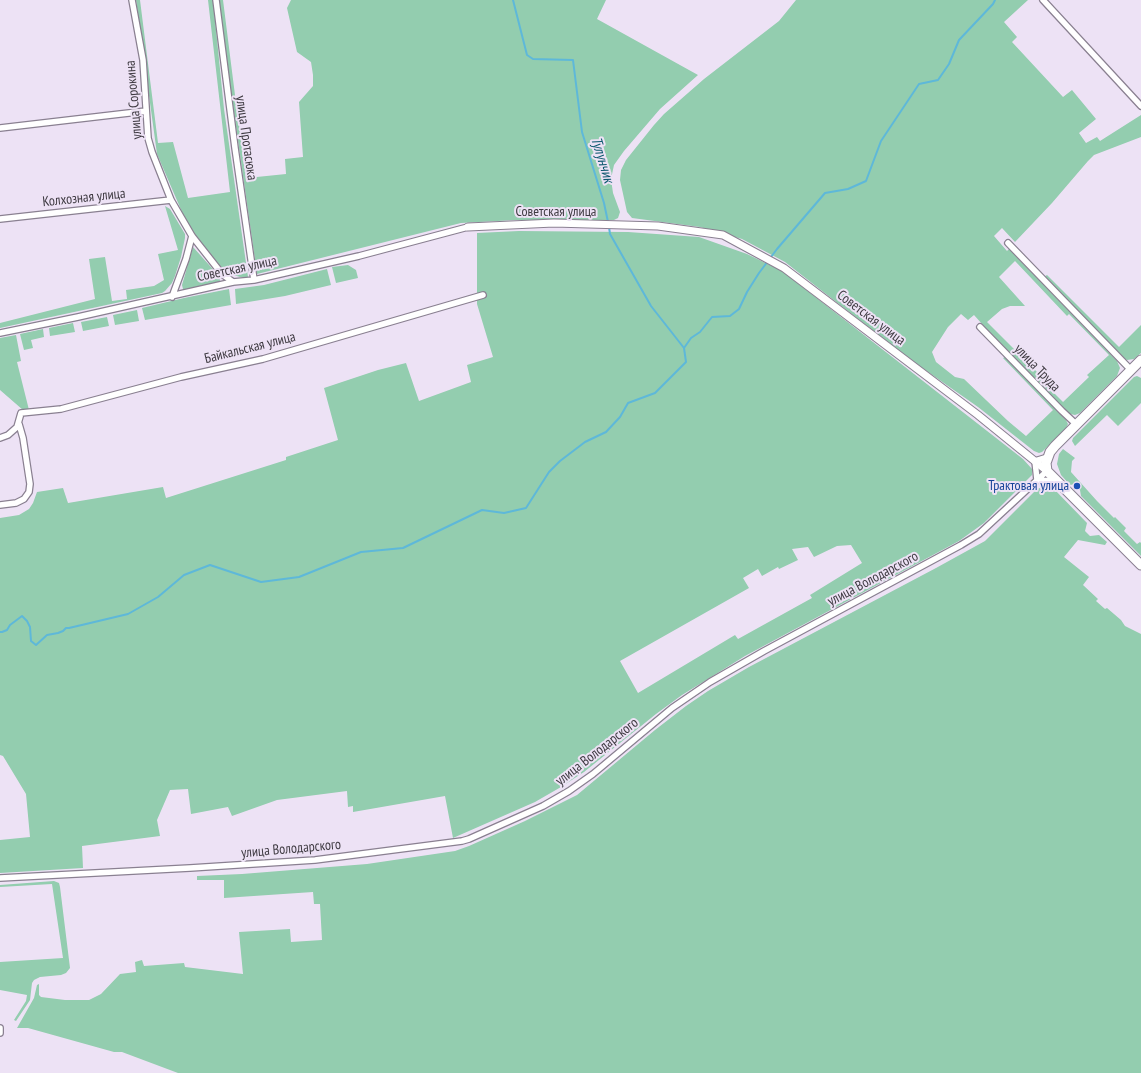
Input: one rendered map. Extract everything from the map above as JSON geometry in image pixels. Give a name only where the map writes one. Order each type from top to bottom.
[{"type":"highway","points":[[1137,367],[1055,446],[1050,452],[1046,463],[1047,471],[1141,565]]},
{"type":"street","name":"улица Сорокина","points":[[132,0],[143,60],[148,138],[152,152],[171,200],[192,236],[219,270],[233,282]]},
{"type":"street","name":"улица Протасюка","points":[[216,0],[254,280]]},
{"type":"street","points":[[1043,0],[1141,106]]},
{"type":"street","points":[[0,128],[146,111]]},
{"type":"street","name":"Колхозная улица","points":[[0,219],[171,200]]},
{"type":"street","name":"Советская улица","points":[[0,333],[172,297],[233,282],[254,280],[359,256],[468,227],[554,223],[658,226],[723,235],[784,268],[978,415],[1047,471]]},
{"type":"street","points":[[172,297],[186,259],[192,236]]},
{"type":"street","points":[[1008,243],[1027,263],[1137,367]]},
{"type":"street","name":"Байкальская улица","points":[[19,424],[21,413],[61,409],[181,377],[263,359],[483,295]]},
{"type":"street","name":"улица Труда","points":[[980,327],[1077,425]]},
{"type":"street","points":[[0,438],[8,435],[19,424]]},
{"type":"street","points":[[0,505],[16,503],[24,499],[29,492],[30,484],[23,438],[19,424]]},
{"type":"street","points":[[1048,457],[1035,461],[1037,480],[1057,481]]},
{"type":"street","name":"улица Володарского","points":[[0,878],[315,860],[455,842],[468,839],[543,806],[569,790],[592,774],[672,708],[710,682],[764,651],[962,545],[979,534],[1047,471]]},
{"type":"street","points":[[0,1028],[0,1033]]},
{"type":"green space","points":[[136,0],[140,0],[158,143],[173,142],[188,198],[230,192],[208,0],[213,0],[224,109],[248,277],[240,277],[227,273],[216,264],[199,243],[182,212],[157,154]]},
{"type":"green space","points":[[218,0],[223,0],[247,178],[286,174],[285,159],[303,157],[299,102],[313,86],[313,75],[311,62],[297,52],[287,8],[291,0],[606,0],[597,19],[698,75],[660,109],[614,165],[611,179],[613,193],[620,212],[618,218],[614,220],[516,220],[461,223],[257,274]]},
{"type":"green space","points":[[796,0],[1028,0],[1004,22],[1017,37],[1012,42],[1063,97],[1072,90],[1096,119],[1079,133],[1086,143],[1097,137],[1100,141],[1141,115],[1141,137],[1094,155],[1015,242],[1002,228],[994,236],[1007,251],[1009,249],[1117,361],[1120,368],[1117,376],[1080,413],[1075,415],[1065,411],[982,326],[983,325],[974,315],[968,320],[961,314],[948,327],[932,352],[936,362],[955,377],[964,379],[1026,436],[1053,410],[1003,358],[1005,357],[1066,420],[1068,424],[1065,430],[1042,452],[1039,453],[1034,451],[978,407],[921,367],[785,262],[742,239],[700,227],[632,218],[627,212],[620,180],[621,170],[626,160],[664,114],[704,79],[779,21]],"holes":[[[1015,261],[1067,316],[1069,314],[1109,355],[1087,375],[1089,377],[1063,402],[1040,379],[1042,377],[987,322],[1002,309],[1010,306],[1025,306],[999,277]]]},
{"type":"green space","points":[[165,206],[170,209],[185,234],[185,238],[175,276],[172,283],[165,291],[162,293],[0,328],[0,323],[95,299],[89,259],[105,257],[112,301],[127,299],[126,290],[154,286],[164,280],[158,254],[178,250]]},
{"type":"green space","points":[[519,231],[628,232],[699,237],[747,254],[782,271],[1023,459],[1032,469],[1032,475],[984,523],[959,541],[745,656],[682,695],[584,772],[561,787],[535,802],[453,838],[445,796],[353,812],[353,806],[348,807],[347,791],[277,800],[232,816],[228,807],[191,814],[188,789],[170,790],[157,820],[160,836],[82,846],[83,868],[0,873],[0,840],[30,837],[26,794],[3,756],[0,755],[0,518],[19,515],[29,509],[37,492],[63,488],[68,503],[163,487],[166,498],[286,460],[286,457],[338,440],[324,388],[378,370],[406,363],[419,401],[471,382],[467,365],[493,357],[477,304],[477,233]],"holes":[[[851,545],[862,563],[810,595],[812,598],[738,639],[735,635],[638,693],[620,661],[749,588],[743,578],[758,569],[762,576],[778,567],[779,569],[798,560],[792,549],[808,547],[814,557],[837,546]]]},
{"type":"green space","points":[[193,247],[219,276],[220,281],[185,290],[183,289],[182,285]]},
{"type":"green space","points":[[348,265],[356,270],[358,278],[336,283],[332,267]]},
{"type":"green space","points":[[327,269],[331,285],[285,296],[236,304],[235,289],[264,285]]},
{"type":"green space","points":[[1047,275],[1119,347],[1141,325],[1141,353],[1134,359],[1125,359],[1044,277]]},
{"type":"green space","points":[[229,289],[231,305],[145,320],[142,308]]},
{"type":"green space","points":[[137,310],[139,321],[115,325],[113,315]]},
{"type":"green space","points":[[107,317],[109,326],[83,331],[81,322]]},
{"type":"green space","points":[[73,323],[75,332],[50,336],[49,328]]},
{"type":"green space","points":[[43,329],[44,337],[31,340],[33,348],[24,350],[20,334]]},
{"type":"green space","points":[[16,335],[21,361],[17,362],[29,410],[23,410],[0,390],[0,338]]},
{"type":"green space","points":[[1137,376],[1141,378],[1141,403],[1118,426],[1107,415],[1075,446],[1072,441],[1073,438],[1134,377]]},
{"type":"green space","points":[[1063,449],[1075,458],[1072,461],[1071,472],[1097,501],[1126,528],[1124,531],[1137,544],[1140,542],[1141,543],[1141,556],[1081,496],[1080,490],[1077,486],[1079,486],[1076,484],[1070,485],[1061,475],[1057,464],[1059,454]]},
{"type":"green space","points":[[1042,487],[1054,489],[1087,523],[1085,531],[1090,536],[1099,535],[1107,542],[1105,545],[1078,540],[1064,557],[1089,577],[1083,585],[1098,599],[1096,601],[1121,620],[1125,626],[1141,634],[1141,1073],[178,1073],[122,1052],[114,1052],[28,1028],[17,1028],[34,998],[37,985],[39,984],[39,995],[41,997],[65,1000],[89,1000],[101,994],[120,974],[136,972],[135,962],[142,960],[144,966],[184,963],[185,967],[243,974],[239,932],[290,929],[291,942],[322,940],[320,904],[314,904],[313,892],[224,898],[224,880],[197,880],[197,876],[367,864],[455,851],[525,821],[577,795],[655,730],[708,691],[749,667],[985,541],[1037,489]]},
{"type":"green space","points":[[54,881],[59,883],[60,887],[70,968],[66,973],[61,975],[40,977],[34,980],[32,983],[30,1000],[16,1021],[14,1020],[26,1001],[27,995],[0,990],[0,962],[63,958],[52,884],[0,887],[0,885]]},
{"type":"waterway","name":"Тулунчик","points":[[513,0],[527,55],[533,59],[573,60],[582,132],[604,203],[608,222]]},
{"type":"waterway","points":[[0,632],[7,630],[10,625],[22,616],[30,627],[31,641],[36,645],[47,635],[58,633],[66,628],[128,614],[158,597],[184,575],[210,565],[261,582],[299,577],[361,552],[403,548],[482,510],[504,513],[526,508],[549,472],[560,461],[585,442],[606,432],[620,417],[628,403],[655,393],[686,362],[684,348],[691,338],[700,332],[712,317],[730,316],[739,309],[747,292],[759,273],[777,249],[825,193],[848,189],[866,181],[881,141],[919,84],[938,80],[949,64],[959,40],[995,0]]},
{"type":"waterway","name":"Тулунчик","points":[[609,227],[610,234],[651,306],[684,348]]},
{"type":"place","name":"Трактовая улица","points":[[1077,486]]}]
